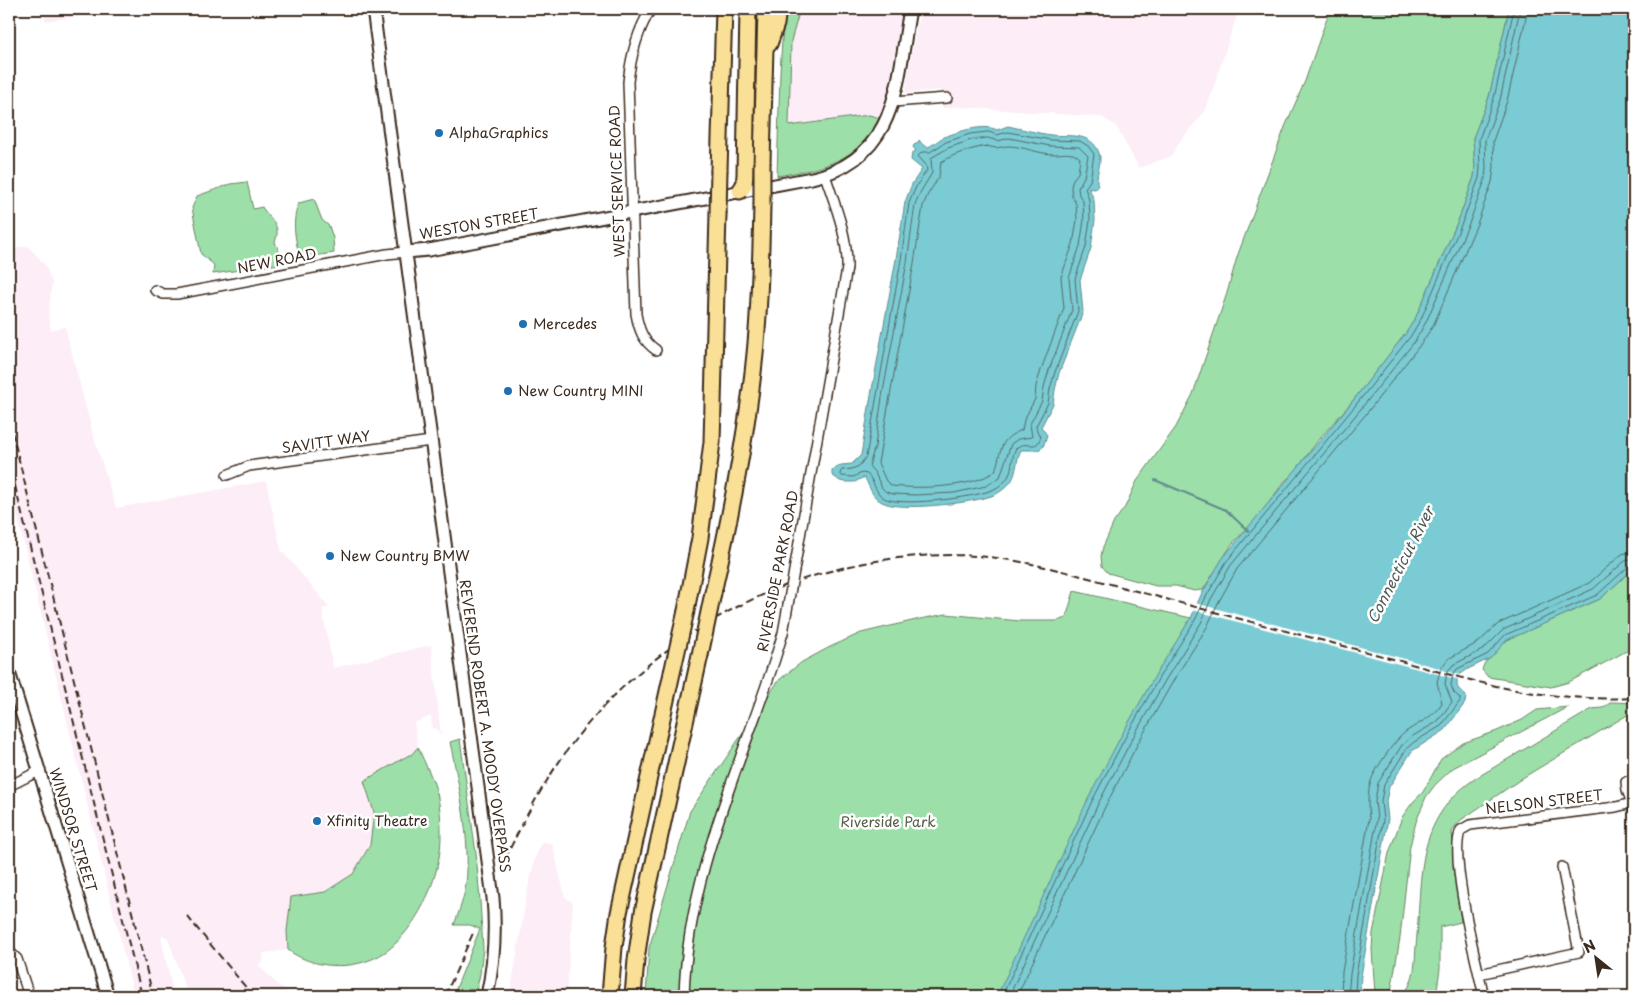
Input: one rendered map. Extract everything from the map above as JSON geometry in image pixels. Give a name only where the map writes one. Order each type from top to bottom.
[{"type":"highway","points":[[716,9],[717,30],[722,52]]},
{"type":"highway","points":[[610,996],[619,913],[686,611],[700,538],[712,442],[724,9]]},
{"type":"highway","points":[[740,9],[736,175],[736,183],[740,191],[744,185],[746,175],[748,9]]},
{"type":"highway","points":[[633,996],[645,899],[714,593],[735,492],[749,402],[758,317],[766,9]]},
{"type":"highway","points":[[765,55],[774,32],[778,9]]},
{"type":"main road","name":"WESTON STREET","points":[[373,9],[406,252],[429,250],[824,175],[850,163],[870,145],[886,122],[893,102],[910,9]]},
{"type":"main road","name":"REVEREND ROBERT A. MOODY OVERPASS","points":[[406,252],[493,898],[494,941],[487,996]]},
{"type":"main road","name":"WINDSOR STREET","points":[[9,672],[108,996]]},
{"type":"street","name":"WEST SERVICE ROAD","points":[[651,9],[643,21],[634,45],[628,80],[636,314],[641,334],[656,350]]},
{"type":"street","points":[[893,102],[947,98]]},
{"type":"street","name":"RIVERSIDE PARK ROAD","points":[[684,996],[692,922],[706,857],[719,815],[774,664],[783,633],[847,268],[844,236],[824,175]]},
{"type":"street","name":"NEW ROAD","points":[[155,290],[163,294],[177,294],[391,253],[406,252]]},
{"type":"street","name":"SAVITT WAY","points":[[227,475],[249,466],[431,441]]},
{"type":"street","points":[[9,786],[39,771]]},
{"type":"street","points":[[1633,806],[1626,782],[1634,778]]},
{"type":"street","name":"NELSON STREET","points":[[1479,974],[1459,877],[1458,845],[1461,830],[1470,825],[1633,806]]},
{"type":"street","points":[[1484,996],[1479,974],[1579,952],[1562,867]]},
{"type":"street","points":[[9,951],[16,959],[29,996]]},
{"type":"shaded area","points":[[42,9],[130,9],[46,21]]},
{"type":"shaded area","points":[[800,9],[903,9],[886,101],[880,118],[869,115],[789,126],[791,41]]},
{"type":"shaded area","points":[[920,9],[1236,9],[1238,12],[1206,110],[1180,141],[1171,156],[1139,168],[1116,126],[1102,117],[959,107],[943,108],[940,90],[905,93]]},
{"type":"shaded area","points":[[28,246],[45,265],[52,282],[48,316],[51,330],[65,327],[92,431],[116,508],[266,481],[281,550],[329,607],[322,609],[333,668],[431,645],[441,736],[437,729],[432,728],[431,716],[414,723],[418,747],[437,794],[439,858],[424,905],[406,931],[390,948],[373,958],[350,966],[328,966],[298,957],[288,950],[263,953],[264,961],[258,965],[278,985],[296,996],[188,996],[168,938],[163,935],[161,937],[174,996],[134,996],[9,482],[9,249]]},
{"type":"shaded area","points":[[542,842],[552,843],[565,897],[573,903],[566,996],[510,996],[527,893],[535,858]]},
{"type":"green space","points":[[784,9],[800,9],[791,41],[789,126],[869,115],[880,118],[861,145],[850,154],[823,166],[777,176],[780,73]]},
{"type":"green space","points":[[1330,9],[1509,9],[1489,97],[1473,138],[1474,177],[1460,216],[1416,317],[1406,333],[1351,403],[1319,439],[1294,473],[1284,482],[1259,516],[1232,544],[1203,590],[1194,591],[1176,586],[1156,586],[1108,573],[1102,566],[1101,556],[1103,547],[1114,522],[1125,507],[1137,481],[1176,427],[1193,394],[1237,257],[1285,127],[1305,81]]},
{"type":"green space","points":[[247,182],[253,209],[262,207],[276,226],[277,236],[275,242],[282,258],[279,264],[213,274],[214,265],[201,254],[192,208],[197,196],[231,184]]},
{"type":"green space","points":[[314,199],[322,220],[329,226],[333,238],[334,253],[300,258],[295,230],[295,217],[299,203]]},
{"type":"green space","points":[[1634,568],[1634,647],[1569,682],[1551,687],[1488,677],[1482,670],[1484,664],[1507,640],[1600,599]]},
{"type":"green space","name":"Riverside Park","points":[[1074,591],[1191,618],[1181,634],[1026,996],[646,996],[649,948],[690,811],[779,680],[802,662],[861,633],[920,619],[946,614],[1020,621],[1056,621],[1066,618]]},
{"type":"green space","points":[[1612,702],[1634,703],[1634,711],[1524,777],[1461,820],[1454,828],[1452,832],[1461,922],[1440,927],[1440,969],[1436,996],[1360,996],[1375,994],[1372,950],[1373,933],[1389,853],[1402,817],[1423,792],[1441,759],[1463,743],[1522,720],[1537,710],[1568,707],[1453,768],[1435,785],[1426,797],[1416,822],[1410,846],[1400,938],[1391,992],[1406,991],[1413,975],[1421,875],[1431,832],[1441,813],[1455,795],[1476,778],[1592,709],[1602,708]]},
{"type":"green space","points":[[460,739],[476,853],[483,948],[475,996],[453,996],[480,929],[470,925],[454,925],[464,894],[467,867],[466,831],[450,742]]},
{"type":"green space","points":[[418,747],[437,793],[440,812],[441,846],[435,876],[429,891],[407,931],[386,952],[373,959],[359,963],[329,965],[314,963],[288,950],[287,931],[291,897],[325,892],[353,874],[370,845],[374,812],[364,781],[411,755]]},
{"type":"water","name":"Connecticut River","points":[[1509,9],[1634,9],[1634,568],[1600,599],[1507,640],[1491,658],[1458,676],[1457,686],[1466,696],[1465,703],[1445,730],[1412,751],[1389,787],[1386,801],[1388,819],[1361,976],[1360,996],[997,996],[1088,799],[1121,736],[1156,674],[1191,618],[1201,595],[1222,559],[1351,403],[1406,333],[1416,317],[1460,216],[1474,177],[1473,138],[1489,97]]},
{"type":"water","points":[[1008,126],[1046,134],[1085,138],[1095,146],[1100,157],[1097,178],[1098,187],[1095,189],[1089,188],[1094,200],[1095,220],[1091,248],[1080,280],[1083,312],[1059,373],[1053,404],[1041,427],[1047,435],[1043,447],[1038,450],[1021,450],[1011,481],[994,495],[966,502],[934,506],[891,505],[876,498],[865,478],[855,482],[840,481],[832,475],[832,470],[841,465],[852,464],[861,455],[905,202],[912,184],[922,169],[911,160],[912,153],[916,151],[913,147],[919,140],[928,147],[942,138],[962,131],[985,127],[997,130]]},
{"type":"pier","points":[[1195,603],[1439,668],[1461,675],[1460,680],[1192,610]]},
{"type":"waterway","points":[[1155,480],[1226,510],[1248,531]]},
{"type":"railway","points":[[9,420],[153,996]]},
{"type":"railway","points":[[9,462],[142,996]]},
{"type":"railway","points":[[505,859],[536,798],[574,741],[613,697],[657,658],[706,624],[758,597],[813,576],[871,562],[929,556],[988,557],[1009,560],[1072,574],[1496,686],[1565,696],[1634,698]]},
{"type":"railway","points":[[187,916],[253,996]]},
{"type":"railway","points":[[445,996],[474,931]]},
{"type":"place","name":"AlphaGraphics","points":[[439,133]]},
{"type":"place","name":"Mercedes","points":[[523,324]]},
{"type":"place","name":"New Country MINI","points":[[508,391]]},
{"type":"place","name":"New Country BMW","points":[[330,556]]},
{"type":"place","name":"Xfinity Theatre","points":[[317,821]]}]
